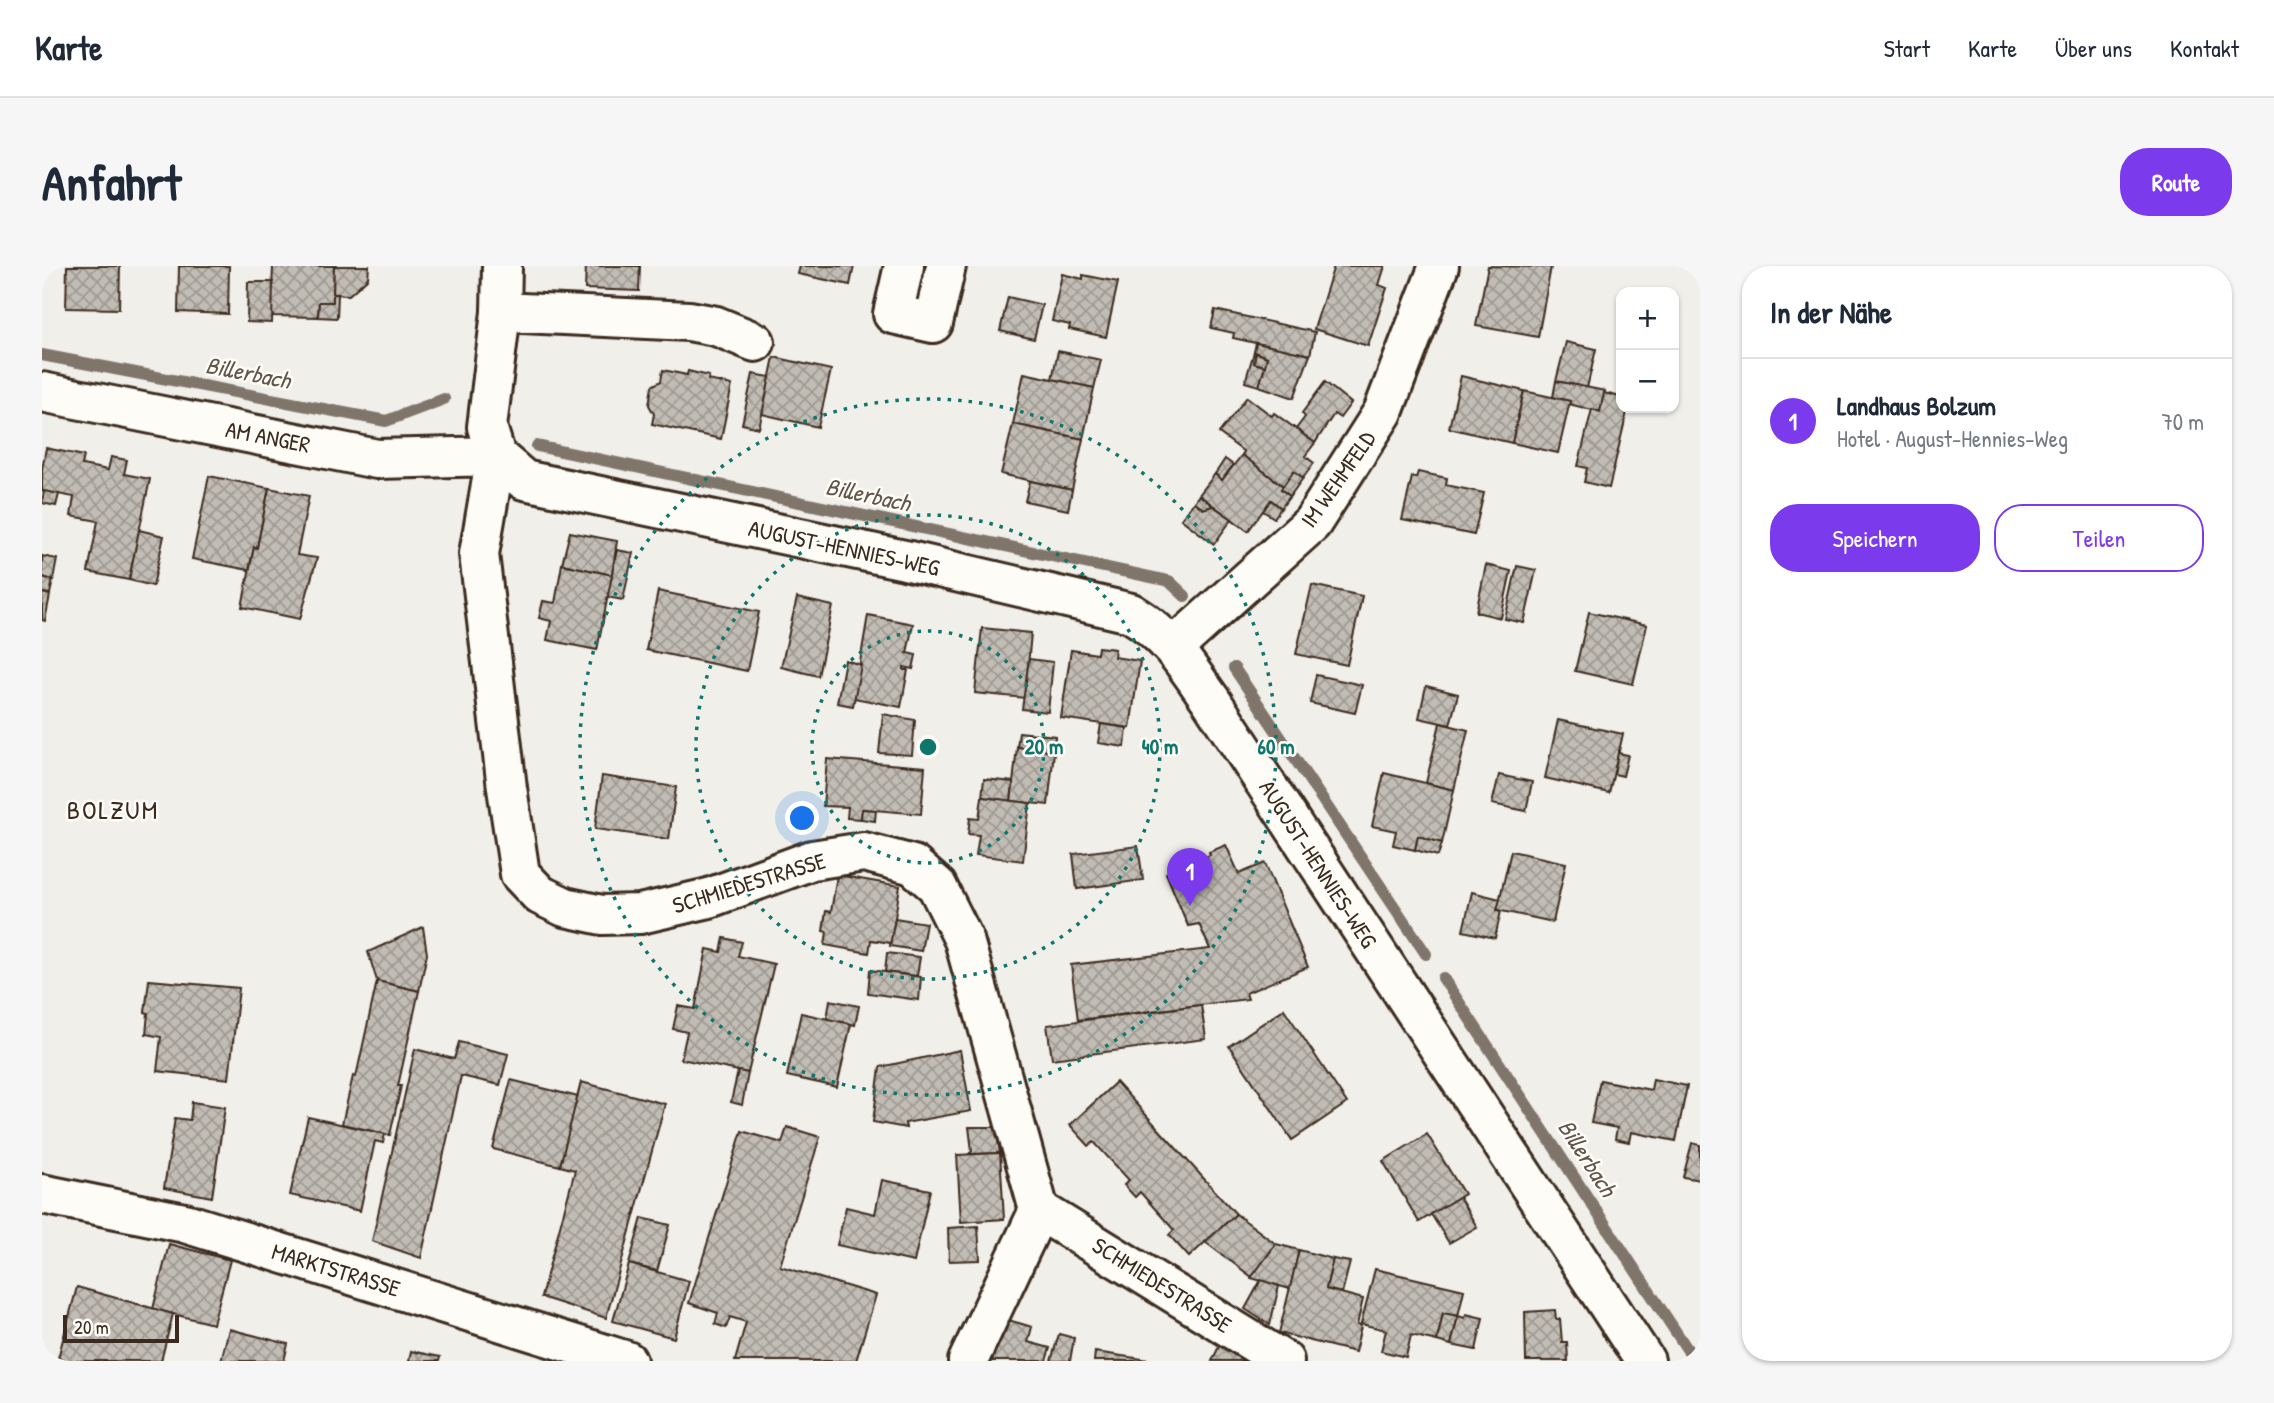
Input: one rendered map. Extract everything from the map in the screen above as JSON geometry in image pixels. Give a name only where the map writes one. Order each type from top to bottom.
[{"type":"street","points":[[496,456],[487,427],[501,312],[502,266]]},
{"type":"street","points":[[904,266],[893,314],[933,323],[946,266]]},
{"type":"street","name":"IM WEHMFELD","points":[[1173,648],[1312,523],[1383,412],[1439,266]]},
{"type":"street","points":[[501,312],[689,321],[716,326],[755,342]]},
{"type":"street","name":"AM ANGER","points":[[42,392],[377,459],[496,456]]},
{"type":"street","name":"AUGUST-HENNIES-WEG","points":[[496,456],[524,480],[905,560],[1131,613],[1153,626],[1173,648],[1210,699],[1645,1361]]},
{"type":"street","name":"SCHMIEDESTRASSE","points":[[496,456],[479,554],[520,874],[540,895],[565,907],[602,915],[640,914],[709,898],[812,860],[864,852],[913,865],[937,886],[964,940],[1040,1210],[1284,1361]]},
{"type":"street","name":"MARKTSTRASSE","points":[[42,1194],[186,1223],[627,1361]]},
{"type":"street","points":[[968,1361],[1040,1210]]},
{"type":"building","points":[[67,266],[120,266],[119,309],[66,308]]},
{"type":"building","points":[[179,266],[229,266],[228,314],[178,312]]},
{"type":"building","points":[[273,266],[334,266],[333,302],[319,302],[318,317],[271,316]]},
{"type":"building","points":[[334,266],[369,266],[368,278],[349,295],[333,294]]},
{"type":"building","points":[[586,266],[640,266],[639,291],[585,289]]},
{"type":"building","points":[[800,266],[854,266],[850,285],[798,274]]},
{"type":"building","points":[[1334,266],[1385,266],[1379,285],[1387,288],[1368,346],[1314,329]]},
{"type":"building","points":[[1488,266],[1551,267],[1538,337],[1476,326]]},
{"type":"building","points":[[1062,274],[1118,282],[1106,337],[1069,329],[1070,325],[1052,321]]},
{"type":"building","points":[[248,282],[273,282],[272,323],[247,322]]},
{"type":"building","points":[[333,294],[338,294],[337,318],[318,317],[319,302],[333,302]]},
{"type":"building","points":[[1008,297],[1042,305],[1034,339],[1000,331]]},
{"type":"building","points":[[1215,310],[1315,332],[1310,355],[1233,338],[1234,333],[1211,328]]},
{"type":"building","points":[[1566,342],[1596,349],[1587,388],[1556,381]]},
{"type":"building","points":[[1256,343],[1310,355],[1294,398],[1259,386],[1267,357],[1254,352]]},
{"type":"building","points":[[1058,351],[1101,360],[1094,388],[1052,379]]},
{"type":"building","points":[[1254,352],[1254,363],[1265,366],[1259,386],[1245,382]]},
{"type":"building","points":[[1256,353],[1267,357],[1265,366],[1254,363]]},
{"type":"building","points":[[774,357],[831,370],[818,427],[762,414]]},
{"type":"building","points":[[663,370],[687,375],[688,371],[709,376],[708,380],[732,385],[721,439],[652,424],[654,414],[649,405],[652,386],[661,381]]},
{"type":"building","points":[[1024,373],[1094,388],[1083,439],[1013,424]]},
{"type":"building","points":[[753,374],[770,377],[759,428],[742,424]]},
{"type":"building","points":[[1461,376],[1524,391],[1512,443],[1449,428]]},
{"type":"building","points":[[1556,381],[1605,391],[1600,412],[1553,397]]},
{"type":"building","points":[[1325,382],[1351,403],[1340,418],[1334,414],[1315,443],[1296,429],[1305,417],[1302,413]]},
{"type":"building","points":[[1524,391],[1570,401],[1558,453],[1512,443]]},
{"type":"building","points":[[1604,393],[1616,396],[1616,413],[1627,413],[1609,488],[1584,482],[1587,468],[1578,466],[1592,409],[1600,412]]},
{"type":"building","points":[[1247,397],[1315,443],[1305,456],[1314,463],[1303,478],[1294,471],[1283,486],[1242,455],[1244,452],[1219,433]]},
{"type":"building","points":[[1013,424],[1083,439],[1072,490],[1001,474]]},
{"type":"building","points":[[46,448],[84,456],[82,465],[108,470],[111,457],[127,460],[124,474],[150,479],[129,580],[88,572],[98,521],[71,516],[74,497],[42,491]]},
{"type":"building","points":[[1242,455],[1283,486],[1281,489],[1290,496],[1281,508],[1271,500],[1248,531],[1199,495],[1215,474],[1222,480]]},
{"type":"building","points":[[1225,459],[1233,465],[1222,480],[1215,474]]},
{"type":"building","points":[[1294,471],[1303,478],[1290,496],[1281,489]]},
{"type":"building","points":[[1418,472],[1447,478],[1446,485],[1484,493],[1474,535],[1402,520],[1412,477],[1416,478]]},
{"type":"building","points":[[209,476],[269,488],[257,548],[254,547],[249,570],[192,559]]},
{"type":"building","points":[[1030,481],[1072,490],[1068,510],[1025,501]]},
{"type":"building","points":[[269,488],[309,496],[297,555],[317,558],[300,619],[242,607]]},
{"type":"building","points":[[44,491],[59,494],[56,506],[42,503]]},
{"type":"building","points":[[1199,495],[1213,506],[1203,509],[1194,502]]},
{"type":"building","points":[[1271,500],[1281,508],[1274,518],[1263,511]]},
{"type":"building","points":[[1194,502],[1203,509],[1213,506],[1232,519],[1214,544],[1181,519]]},
{"type":"building","points":[[139,530],[164,536],[153,586],[129,580]]},
{"type":"building","points":[[570,532],[617,541],[612,575],[562,564]]},
{"type":"building","points":[[617,550],[633,553],[623,600],[607,597]]},
{"type":"building","points":[[42,556],[57,559],[53,580],[42,577]]},
{"type":"building","points":[[562,564],[612,575],[597,650],[547,640],[551,621],[539,618],[543,601],[555,603]]},
{"type":"building","points":[[1486,565],[1511,571],[1501,618],[1476,612]]},
{"type":"building","points":[[1517,566],[1536,570],[1524,623],[1505,619]]},
{"type":"building","points":[[42,577],[53,580],[50,594],[42,593]]},
{"type":"building","points":[[1312,585],[1362,596],[1347,665],[1296,654]]},
{"type":"building","points":[[658,591],[759,612],[747,671],[646,650]]},
{"type":"building","points":[[42,593],[50,595],[45,621],[42,620]]},
{"type":"building","points":[[797,598],[833,606],[818,676],[781,667]]},
{"type":"building","points":[[1589,612],[1647,625],[1633,684],[1575,671]]},
{"type":"building","points":[[868,615],[913,624],[907,653],[916,655],[913,669],[904,667],[904,670],[908,670],[901,707],[854,698]]},
{"type":"building","points":[[982,628],[1031,633],[1025,698],[975,693]]},
{"type":"building","points":[[1098,647],[1115,649],[1114,657],[1140,661],[1130,728],[1061,718],[1071,650],[1097,654]]},
{"type":"building","points":[[1029,659],[1053,662],[1048,712],[1022,709]]},
{"type":"building","points":[[845,660],[861,665],[853,706],[837,703]]},
{"type":"building","points":[[1316,675],[1362,685],[1355,713],[1310,703]]},
{"type":"building","points":[[1426,686],[1458,694],[1450,725],[1419,718]]},
{"type":"building","points":[[883,714],[915,720],[912,755],[879,753]]},
{"type":"building","points":[[1558,720],[1623,734],[1609,793],[1545,778]]},
{"type":"building","points":[[1440,723],[1468,730],[1454,790],[1426,783]]},
{"type":"building","points":[[1101,724],[1127,728],[1125,747],[1098,743]]},
{"type":"building","points":[[1019,732],[1055,736],[1054,752],[1017,747]]},
{"type":"building","points":[[1017,747],[1054,752],[1048,805],[1011,801]]},
{"type":"building","points":[[1618,753],[1628,755],[1623,776],[1614,774]]},
{"type":"building","points":[[827,759],[925,767],[921,814],[862,809],[861,819],[847,818],[848,807],[823,806]]},
{"type":"building","points":[[1384,773],[1454,790],[1442,843],[1418,836],[1415,850],[1393,845],[1396,831],[1372,826]]},
{"type":"building","points":[[1499,775],[1532,782],[1526,811],[1492,804]]},
{"type":"building","points":[[602,776],[676,787],[669,839],[595,829]]},
{"type":"building","points":[[984,779],[1013,782],[1011,801],[982,797]]},
{"type":"building","points":[[982,797],[1030,803],[1023,861],[976,855],[979,835],[968,834],[970,818],[979,819]]},
{"type":"building","points":[[862,809],[876,810],[875,821],[861,819]]},
{"type":"building","points":[[1418,836],[1442,843],[1438,856],[1415,850]]},
{"type":"building","points":[[1226,845],[1239,874],[1265,863],[1308,967],[1246,993],[1248,999],[1078,1020],[1071,965],[1210,949],[1199,924],[1188,926],[1166,873],[1210,855],[1209,852]]},
{"type":"building","points":[[1138,846],[1143,880],[1077,889],[1073,854]]},
{"type":"building","points":[[1511,851],[1566,863],[1553,922],[1497,910]]},
{"type":"building","points":[[837,875],[900,886],[891,943],[871,940],[869,953],[825,945],[827,932],[823,931],[826,911],[831,912]]},
{"type":"building","points":[[1472,892],[1500,899],[1497,910],[1501,911],[1495,938],[1463,931]]},
{"type":"building","points":[[895,918],[926,923],[921,951],[890,946]]},
{"type":"building","points":[[423,927],[427,954],[419,991],[377,981],[368,952]]},
{"type":"building","points":[[724,938],[742,942],[738,956],[774,964],[748,1073],[681,1059],[687,1032],[673,1029],[678,1006],[695,1009],[707,949],[721,952]]},
{"type":"building","points":[[887,953],[920,957],[917,976],[885,972]]},
{"type":"building","points":[[870,970],[921,977],[919,1000],[868,993]]},
{"type":"building","points":[[149,980],[239,988],[229,1079],[157,1071],[161,1037],[146,1034],[148,1013],[145,1012]]},
{"type":"building","points":[[377,981],[419,991],[390,1135],[342,1124],[353,1076],[356,1077]]},
{"type":"building","points":[[830,1000],[859,1006],[855,1025],[827,1019]]},
{"type":"building","points":[[1201,1005],[1206,1039],[1052,1059],[1047,1025]]},
{"type":"building","points":[[1284,1009],[1347,1103],[1292,1140],[1229,1046]]},
{"type":"building","points":[[801,1013],[851,1024],[837,1087],[787,1076]]},
{"type":"building","points":[[459,1042],[508,1054],[500,1085],[461,1076],[421,1258],[372,1241],[415,1049],[454,1059]]},
{"type":"building","points":[[960,1050],[971,1111],[905,1123],[906,1128],[873,1122],[880,1067]]},
{"type":"building","points":[[738,1071],[748,1073],[742,1105],[731,1102]]},
{"type":"building","points":[[1653,1079],[1687,1086],[1676,1141],[1631,1132],[1629,1142],[1615,1139],[1617,1128],[1591,1123],[1600,1080],[1651,1090]]},
{"type":"building","points":[[511,1080],[578,1097],[560,1166],[493,1149]]},
{"type":"building","points":[[581,1082],[665,1104],[606,1318],[541,1297],[575,1170],[560,1166]]},
{"type":"building","points":[[1116,1082],[1236,1214],[1189,1257],[1169,1235],[1174,1230],[1140,1192],[1135,1197],[1124,1185],[1129,1180],[1094,1142],[1089,1146],[1070,1125]]},
{"type":"building","points":[[192,1102],[225,1107],[212,1197],[164,1188],[175,1118],[190,1120]]},
{"type":"building","points":[[308,1117],[385,1134],[383,1143],[375,1141],[360,1211],[290,1195]]},
{"type":"building","points":[[787,1127],[820,1137],[780,1266],[876,1295],[856,1361],[735,1361],[746,1322],[730,1317],[726,1328],[715,1324],[718,1313],[689,1303],[742,1131],[782,1143]]},
{"type":"building","points":[[969,1127],[996,1127],[1000,1153],[969,1154],[972,1151]]},
{"type":"building","points":[[1427,1134],[1464,1194],[1419,1222],[1383,1161]]},
{"type":"building","points":[[1692,1143],[1700,1145],[1700,1180],[1683,1177]]},
{"type":"building","points":[[1000,1153],[1004,1219],[961,1222],[957,1155]]},
{"type":"building","points":[[882,1180],[930,1190],[914,1262],[837,1245],[846,1207],[875,1214]]},
{"type":"building","points":[[1459,1197],[1477,1227],[1449,1243],[1431,1214]]},
{"type":"building","points":[[1236,1214],[1276,1244],[1252,1277],[1205,1242]]},
{"type":"building","points":[[642,1218],[670,1225],[657,1271],[629,1264]]},
{"type":"building","points":[[978,1226],[980,1260],[949,1261],[948,1228]]},
{"type":"building","points":[[169,1244],[230,1260],[213,1324],[153,1309]]},
{"type":"building","points":[[1276,1244],[1299,1250],[1290,1289],[1251,1278]]},
{"type":"building","points":[[1299,1250],[1333,1259],[1326,1289],[1363,1299],[1355,1352],[1279,1333]]},
{"type":"building","points":[[1333,1259],[1350,1262],[1342,1293],[1326,1289]]},
{"type":"building","points":[[629,1264],[689,1281],[674,1338],[613,1321]]},
{"type":"building","points":[[1375,1269],[1464,1290],[1458,1316],[1443,1313],[1437,1341],[1411,1335],[1406,1357],[1381,1351],[1386,1330],[1361,1324]]},
{"type":"building","points":[[1261,1280],[1279,1286],[1270,1325],[1245,1309]]},
{"type":"building","points":[[77,1287],[173,1314],[161,1361],[69,1361],[58,1358]]},
{"type":"building","points":[[1555,1310],[1556,1319],[1560,1319],[1562,1342],[1567,1342],[1568,1361],[1526,1361],[1525,1312]]},
{"type":"building","points":[[1443,1313],[1458,1316],[1451,1345],[1437,1341]]},
{"type":"building","points":[[1466,1314],[1483,1318],[1476,1350],[1451,1345],[1458,1316],[1465,1318]]},
{"type":"building","points":[[1005,1319],[1032,1327],[1028,1342],[1050,1348],[1046,1361],[992,1361]]},
{"type":"building","points":[[229,1329],[288,1344],[284,1361],[221,1361]]},
{"type":"building","points":[[1059,1334],[1074,1338],[1070,1361],[1051,1361]]},
{"type":"building","points":[[1223,1338],[1236,1344],[1233,1352],[1252,1361],[1212,1361]]},
{"type":"building","points":[[411,1351],[440,1357],[439,1361],[409,1361]]},
{"type":"building","points":[[1095,1352],[1156,1361],[1094,1361]]},
{"type":"waterway","name":"Billerbach","points":[[42,355],[386,421],[444,399]]},
{"type":"waterway","name":"Billerbach","points":[[537,446],[1169,581],[1185,596]]},
{"type":"waterway","name":"Billerbach","points":[[1234,668],[1426,954]]},
{"type":"waterway","name":"Billerbach","points":[[1443,978],[1695,1361]]},
{"type":"place","name":"Landhaus Bolzum","points":[[1190,906]]},
{"type":"district","name":"BOLZUM","points":[[113,810]]}]
